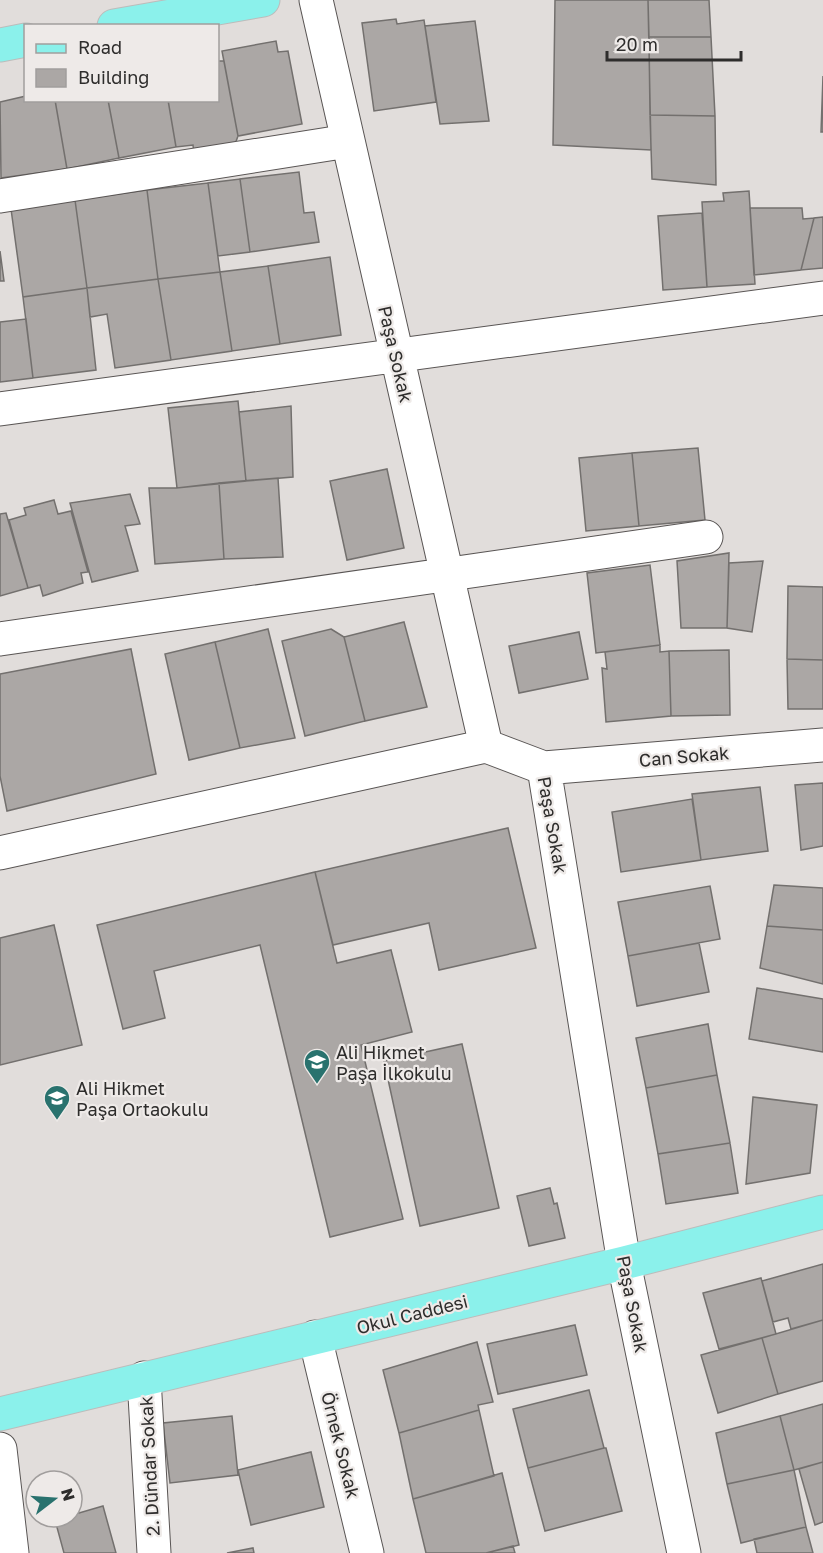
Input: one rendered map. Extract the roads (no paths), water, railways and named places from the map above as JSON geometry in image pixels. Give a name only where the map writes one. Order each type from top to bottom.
[{"type":"main road","points":[[125,24],[254,1]]},
{"type":"main road","points":[[0,45],[24,40]]},
{"type":"main road","name":"Okul Caddesi","points":[[0,1414],[624,1263],[823,1212]]},
{"type":"street","name":"Paşa Sokak","points":[[316,0],[486,746],[544,768],[624,1263],[684,1553]]},
{"type":"street","points":[[0,196],[348,141]]},
{"type":"street","points":[[0,409],[823,298]]},
{"type":"street","points":[[0,639],[706,537]]},
{"type":"street","name":"Can Sokak","points":[[544,768],[823,745]]},
{"type":"street","points":[[0,853],[486,746]]},
{"type":"street","name":"Örnek Sokak","points":[[315,1337],[367,1553]]},
{"type":"street","name":"2. Dündar Sokak","points":[[144,1378],[154,1553]]},
{"type":"street","points":[[0,1449],[12,1553]]},
{"type":"place","name":"Ali Hikmet Paşa İlkokulu","points":[[317,1085]]},
{"type":"place","name":"Ali Hikmet Paşa Ortaokulu","points":[[57,1121]]}]
